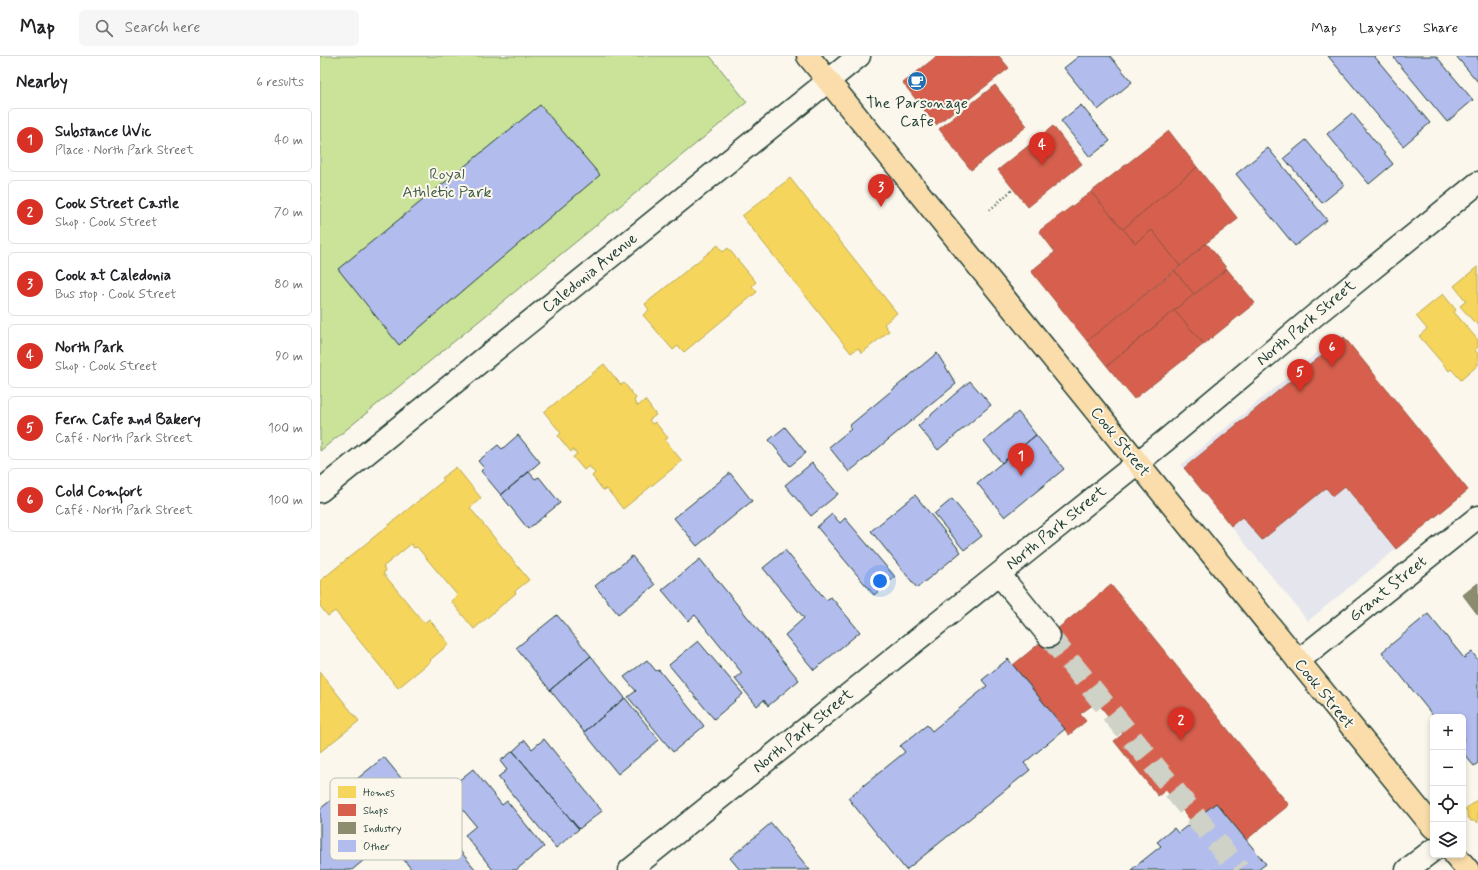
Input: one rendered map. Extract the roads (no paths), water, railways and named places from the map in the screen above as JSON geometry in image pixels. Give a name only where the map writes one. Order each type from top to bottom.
[{"type":"main road","name":"Cook Street","points":[[808,56],[1430,823]]},
{"type":"main road","points":[[1458,858],[1468,870]]},
{"type":"street","name":"Caledonia Avenue","points":[[320,491],[859,56]]},
{"type":"street","name":"North Park Street","points":[[630,870],[1137,463],[1314,316],[1478,183]]},
{"type":"street","name":"Grant Street","points":[[1298,661],[1478,517]]},
{"type":"street","points":[[999,574],[1049,636]]},
{"type":"street","points":[[1407,870],[1430,852]]},
{"type":"tunnel","points":[[1049,636],[1239,870]]},
{"type":"place","name":"The Parsonage Cafe","points":[[917,81]]},
{"type":"place","name":"North Park","points":[[1042,165]]},
{"type":"place","name":"Cook at Caledonia","points":[[881,207]]},
{"type":"place","name":"Cold Comfort","points":[[1332,367]]},
{"type":"place","name":"Fern Cafe and Bakery","points":[[1300,392]]},
{"type":"place","name":"Substance UVic","points":[[1021,476]]},
{"type":"place","name":"Cook Street Castle","points":[[1181,740]]},
{"type":"park label","name":"Royal Athletic Park","points":[[447,183]]}]
